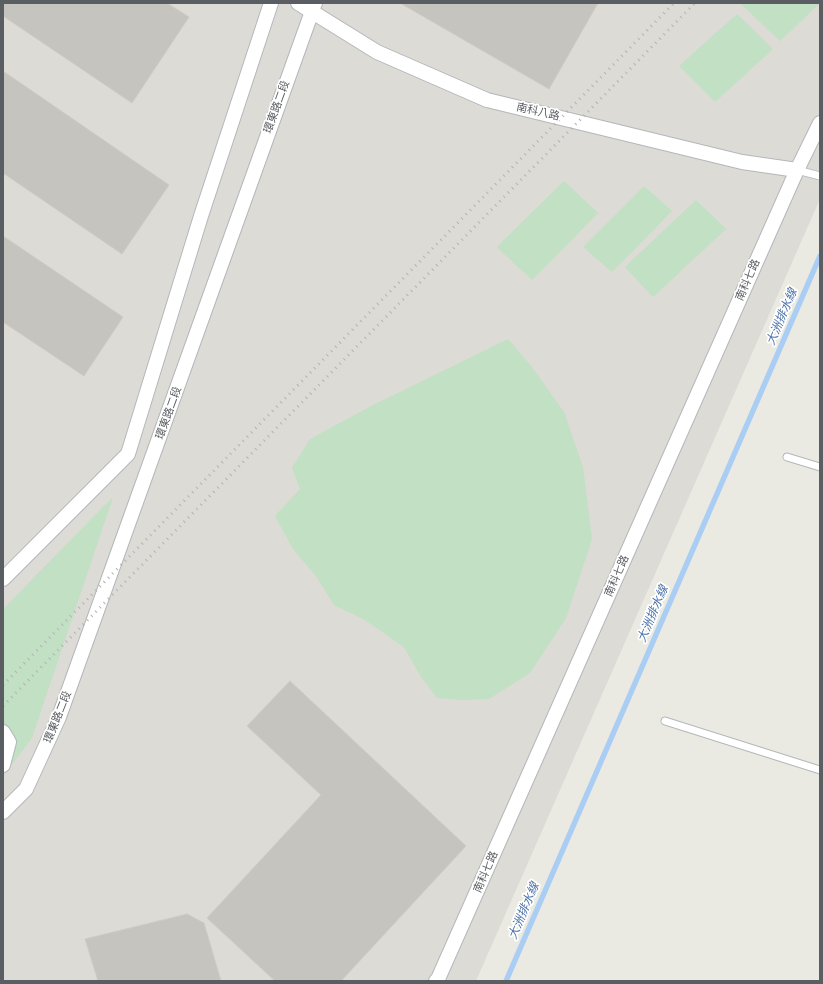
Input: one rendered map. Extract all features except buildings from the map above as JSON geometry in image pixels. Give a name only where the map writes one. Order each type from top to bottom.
[{"type":"street","points":[[3,579],[128,454],[201,216],[271,3]]},
{"type":"street","name":"南科八路","points":[[298,3],[314,7],[377,52],[488,100],[742,162],[797,170]]},
{"type":"street","name":"環東路二段","points":[[3,812],[26,789],[59,717],[314,7]]},
{"type":"street","name":"南科七路","points":[[436,981],[797,170],[820,123]]},
{"type":"street","points":[[3,732],[9,742],[3,765]]},
{"type":"lane","points":[[797,170],[820,176]]},
{"type":"lane","points":[[787,457],[820,467]]},
{"type":"lane","points":[[665,721],[820,770]]},
{"type":"shaded area","points":[[3,3],[820,3],[820,199],[476,981],[3,981]]},
{"type":"green space","points":[[740,3],[820,3],[780,41]]},
{"type":"green space","points":[[737,14],[773,49],[715,102],[679,66]]},
{"type":"green space","points":[[564,181],[598,213],[532,280],[497,247]]},
{"type":"green space","points":[[644,186],[672,211],[612,272],[583,247]]},
{"type":"green space","points":[[696,200],[726,229],[653,297],[625,267]]},
{"type":"green space","points":[[508,339],[532,367],[564,412],[583,467],[592,539],[566,618],[530,673],[489,699],[462,700],[437,698],[421,677],[404,647],[365,620],[334,605],[316,576],[293,549],[275,516],[300,489],[292,468],[310,439],[373,405]]},
{"type":"green space","points":[[113,497],[32,738],[3,776],[3,609]]},
{"type":"waterway","name":"大洲排水線","points":[[506,981],[820,256]]},
{"type":"railway","points":[[3,685],[674,3]]},
{"type":"railway","points":[[3,706],[695,3]]}]
